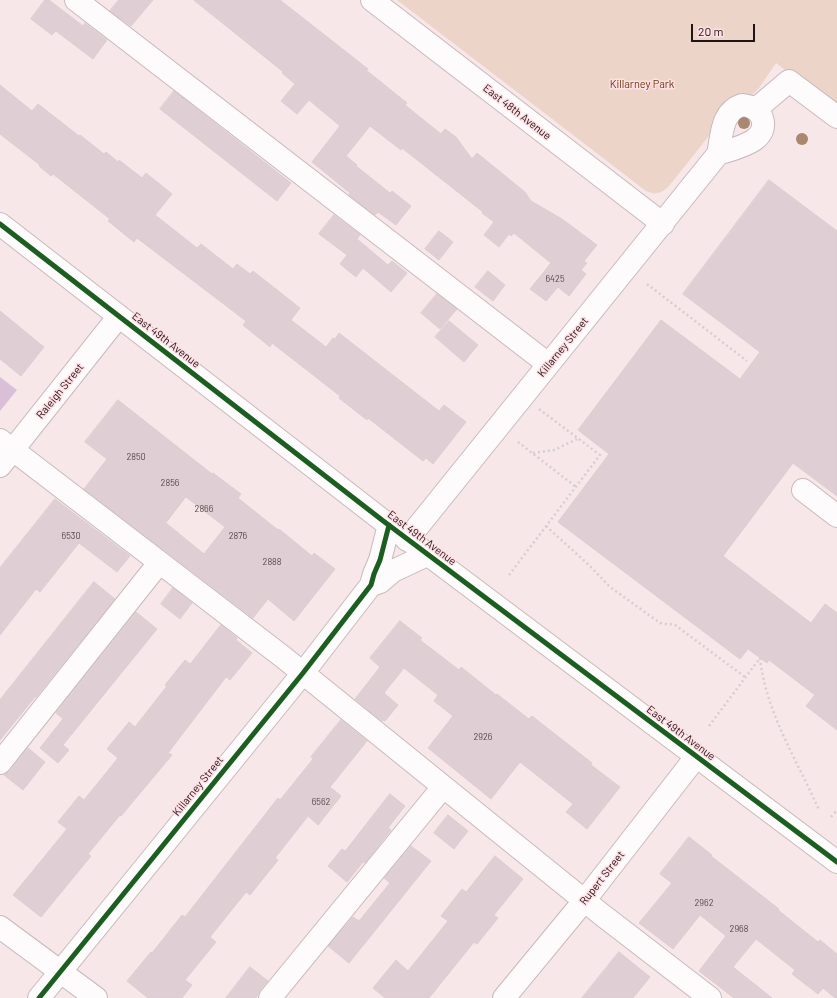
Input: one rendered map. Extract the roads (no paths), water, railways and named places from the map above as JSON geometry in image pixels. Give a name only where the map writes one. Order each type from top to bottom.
[{"type":"street","points":[[76,0],[548,364]]},
{"type":"street","name":"East 48th Avenue","points":[[372,0],[662,224]]},
{"type":"street","points":[[756,109],[789,81],[837,117]]},
{"type":"street","points":[[742,105],[756,109],[763,121],[763,129],[760,136],[754,141],[718,154],[725,119],[729,112],[735,107],[742,105]]},
{"type":"street","name":"Killarney Street","points":[[407,540],[718,154]]},
{"type":"street","name":"East 49th Avenue","points":[[0,224],[407,540],[837,862]]},
{"type":"street","name":"Raleigh Street","points":[[4,452],[119,316]]},
{"type":"street","points":[[4,452],[159,563],[303,673],[584,901],[710,998]]},
{"type":"street","points":[[803,490],[837,516]]},
{"type":"street","points":[[371,585],[380,560],[389,526]]},
{"type":"street","points":[[371,585],[380,582],[393,571],[427,555]]},
{"type":"street","points":[[0,762],[159,563]]},
{"type":"street","name":"Killarney Street","points":[[40,998],[303,673],[371,585]]},
{"type":"street","name":"Rupert Street","points":[[504,998],[584,901],[696,756]]},
{"type":"street","points":[[270,998],[444,787]]},
{"type":"street","points":[[0,927],[96,998]]},
{"type":"park label","name":"Killarney Park","points":[[642,84]]}]
